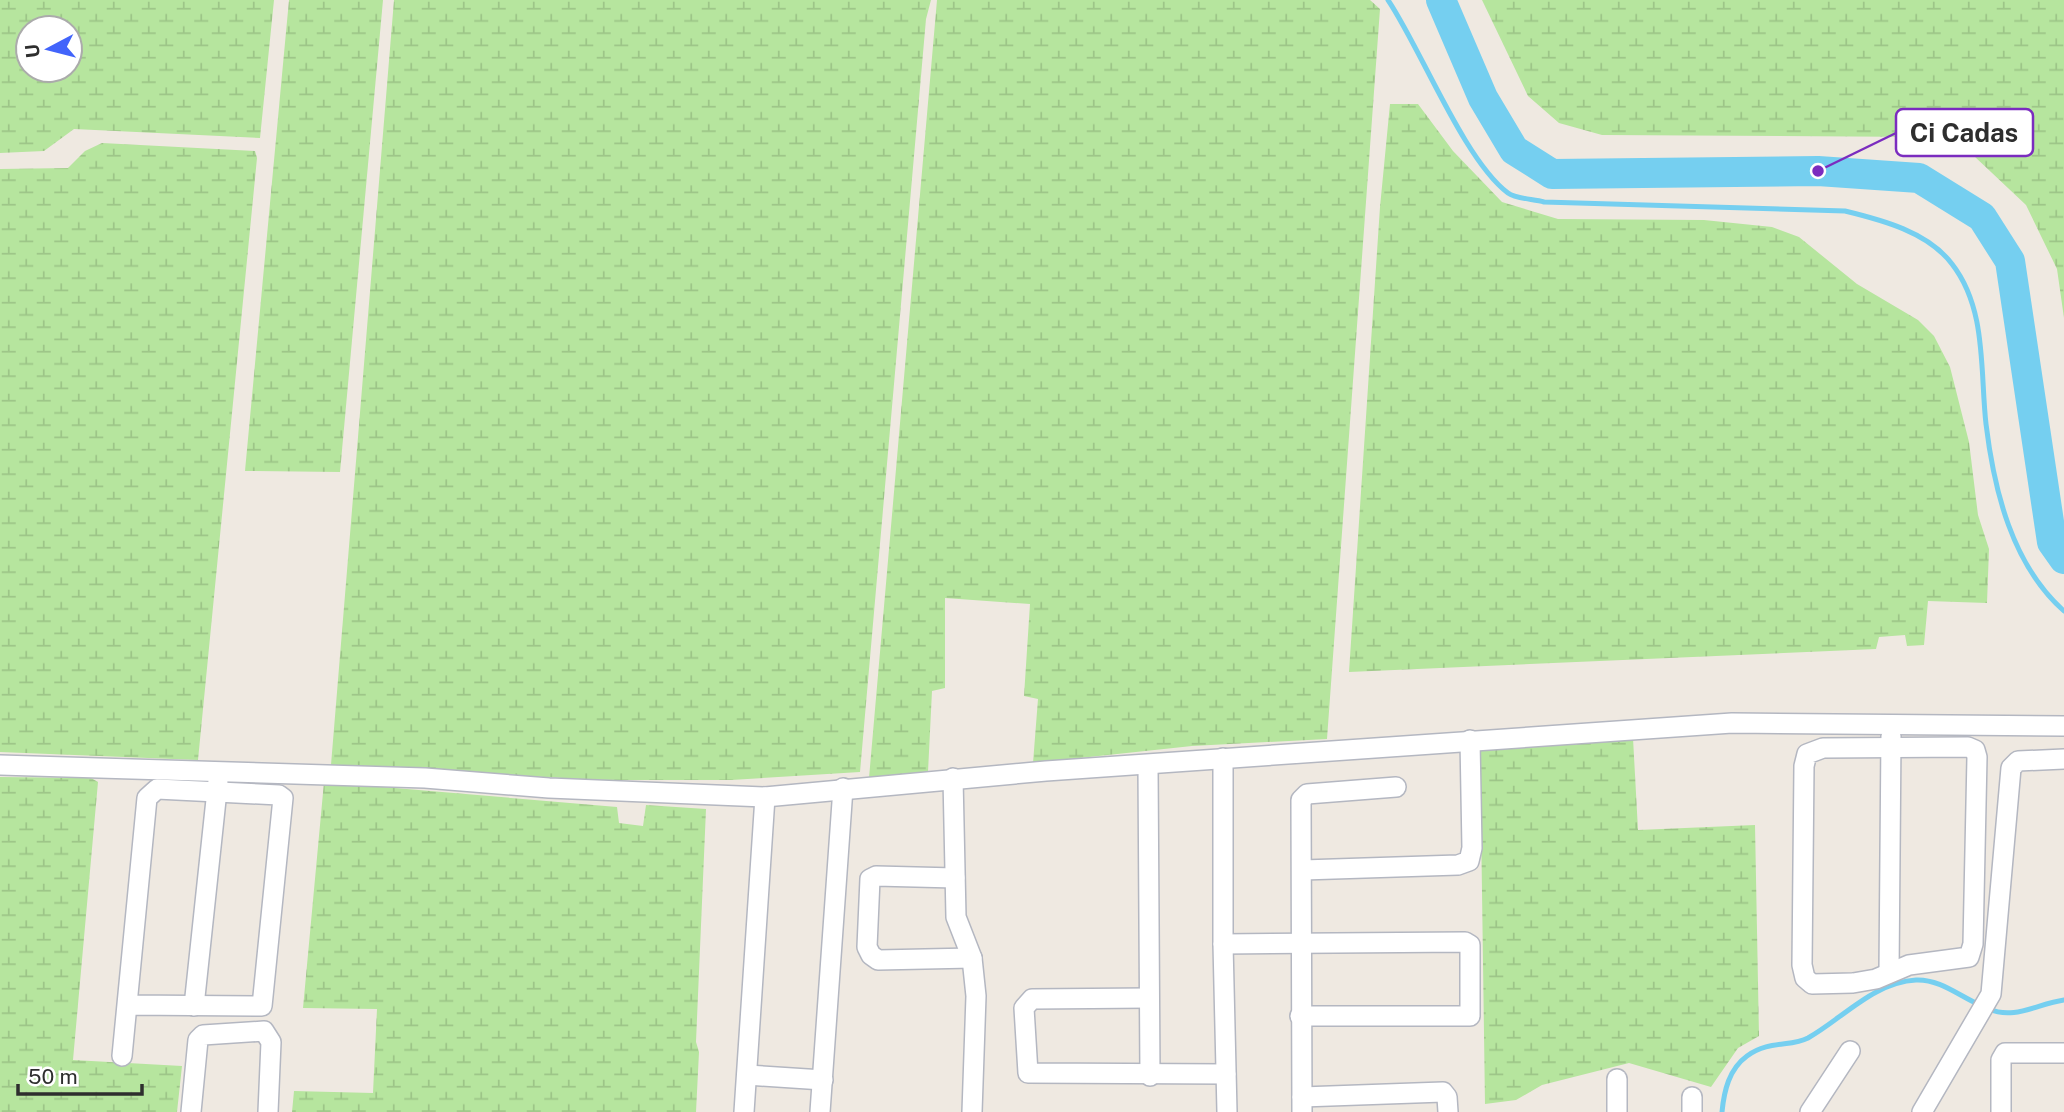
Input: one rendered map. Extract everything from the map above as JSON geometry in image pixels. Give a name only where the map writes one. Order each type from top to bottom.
[{"type":"street","points":[[0,765],[425,778],[549,788],[765,797],[953,778],[1732,723],[2064,726]]},
{"type":"street","points":[[1889,973],[1891,724]]},
{"type":"street","points":[[1303,870],[1458,865],[1469,860],[1472,848],[1470,740]]},
{"type":"street","points":[[1968,747],[1975,750],[1976,757],[1972,951],[1964,960],[1909,965],[1889,973],[1853,984],[1812,984],[1805,978],[1802,965],[1804,760],[1812,750],[1968,747]]},
{"type":"street","points":[[1223,758],[1223,944],[1227,1112]]},
{"type":"street","points":[[1922,1112],[1991,994],[2011,768],[2018,761],[2064,759]]},
{"type":"street","points":[[1148,766],[1150,1076]]},
{"type":"street","points":[[194,1006],[219,771]]},
{"type":"street","points":[[953,778],[956,917],[972,958],[976,996],[972,1112]]},
{"type":"street","points":[[1396,787],[1304,795],[1300,943],[1302,1104],[1443,1091],[1447,1097],[1448,1112]]},
{"type":"street","points":[[820,1112],[843,788]]},
{"type":"street","points":[[122,1056],[127,1005],[149,794],[157,789],[279,796],[284,803],[264,1001],[256,1008],[127,1005]]},
{"type":"street","points":[[744,1112],[765,797]]},
{"type":"street","points":[[955,878],[870,879],[867,947],[871,955],[878,960],[972,958]]},
{"type":"street","points":[[1223,944],[1468,943],[1471,1014],[1468,1017],[1300,1016]]},
{"type":"street","points":[[1149,998],[1032,999],[1024,1008],[1028,1073],[1150,1076],[1226,1074]]},
{"type":"street","points":[[191,1112],[198,1041],[203,1035],[264,1031],[271,1042],[268,1112]]},
{"type":"street","points":[[1810,1112],[1850,1051]]},
{"type":"street","points":[[2001,1112],[2001,1060],[2005,1053],[2064,1053]]},
{"type":"street","points":[[747,1075],[822,1080]]},
{"type":"street","points":[[1617,1079],[1617,1112]]},
{"type":"green space","points":[[0,0],[274,0],[260,138],[74,129],[44,151],[0,153]]},
{"type":"green space","points":[[289,0],[383,0],[340,472],[245,471]]},
{"type":"green space","points":[[394,0],[931,0],[926,19],[860,772],[731,780],[599,780],[331,765]]},
{"type":"green space","points":[[937,0],[1370,0],[1380,9],[1327,739],[1192,746],[1033,763],[1038,699],[1024,696],[1030,604],[945,598],[945,688],[932,691],[928,772],[869,778]]},
{"type":"green space","points":[[1482,0],[2064,0],[2064,318],[2057,269],[2026,205],[1974,156],[1926,137],[1602,135],[1559,123],[1528,96]]},
{"type":"green space","points":[[1390,104],[1418,104],[1453,151],[1502,202],[1558,219],[1704,220],[1772,227],[1799,237],[1857,284],[1918,320],[1934,336],[1950,367],[1969,442],[1978,515],[1989,549],[1987,603],[1928,601],[1924,645],[1907,646],[1905,635],[1879,637],[1876,649],[1349,672],[1380,207]]},
{"type":"green space","points":[[102,143],[255,151],[257,158],[198,760],[0,752],[0,169],[68,168],[85,151]]},
{"type":"green space","points":[[1633,738],[1638,830],[1755,825],[1759,1036],[1738,1048],[1711,1087],[1629,1063],[1542,1085],[1516,1100],[1485,1104],[1480,750]]},
{"type":"green space","points":[[0,777],[91,778],[98,782],[73,1060],[182,1066],[177,1112],[0,1112]]},
{"type":"green space","points":[[324,782],[617,807],[619,823],[643,826],[646,805],[706,809],[696,1042],[699,1052],[696,1112],[292,1112],[294,1091],[373,1093],[377,1009],[303,1008]]},
{"type":"waterway","points":[[1388,0],[1475,156],[1511,195],[1544,202],[1845,211],[1903,229],[1930,243],[1942,253],[1963,282],[1977,320],[1986,424],[1994,475],[2008,525],[2031,572],[2064,611]]},
{"type":"waterway","points":[[1441,0],[1483,98],[1514,150],[1552,174],[1818,171],[1919,178],[1982,217],[2010,261],[2052,542],[2064,559]]},
{"type":"waterway","points":[[1722,1112],[1728,1081],[1736,1067],[1747,1056],[1763,1048],[1808,1038],[1886,987],[1901,982],[1925,980],[1980,1005]]},
{"type":"waterway","points":[[1989,1009],[2017,1012],[2064,1000]]},
{"type":"place","name":"Ci Cadas","points":[[1818,171]]}]
